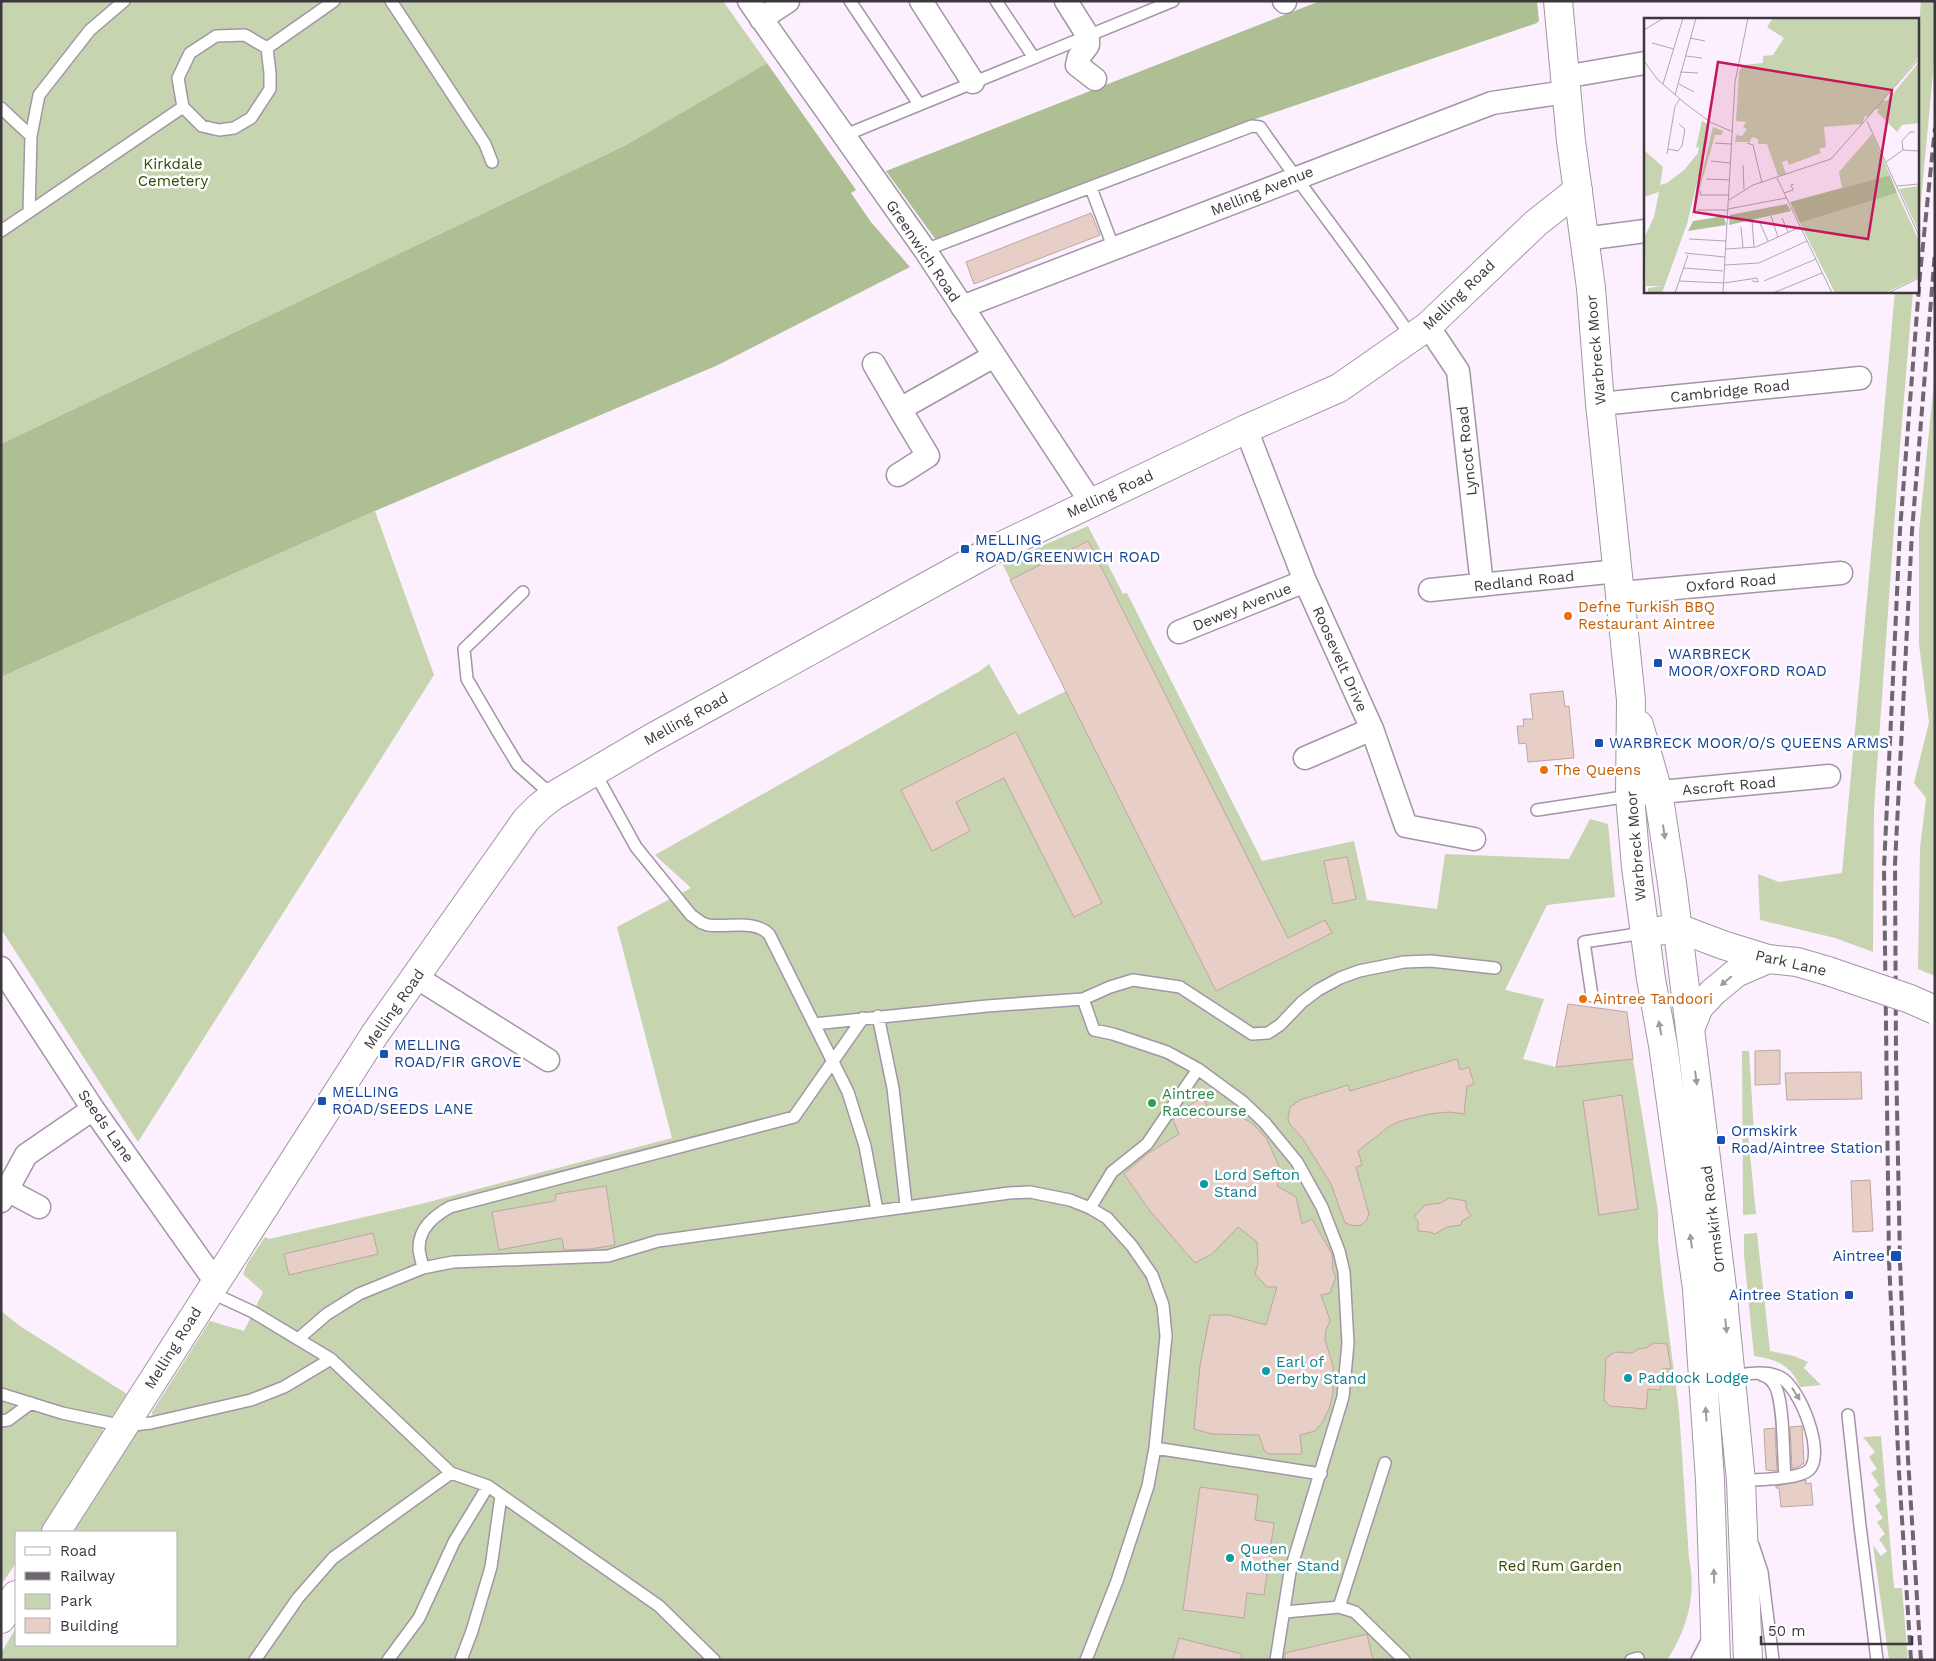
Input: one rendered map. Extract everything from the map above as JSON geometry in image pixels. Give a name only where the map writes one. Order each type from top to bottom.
[{"type":"main road","name":"Warbreck Moor","points":[[1558,1],[1565,84],[1591,288],[1600,404],[1631,700],[1630,796],[1644,933]]},
{"type":"main road","name":"Melling Road","points":[[57,1531],[375,1034],[526,820],[539,807],[553,796],[594,771],[980,556],[1246,429],[1339,388],[1420,332],[1536,222],[1578,190]]},
{"type":"main road","name":"Warbreck Moor","points":[[1631,700],[1658,792],[1678,928]]},
{"type":"main road","name":"Park Lane","points":[[1644,933],[1678,928],[1768,959],[1797,962],[1828,971],[1910,999],[1935,1010]]},
{"type":"main road","name":"Ormskirk Road","points":[[1678,928],[1690,1029],[1743,1374],[1741,1481],[1748,1660]]},
{"type":"main road","name":"Ormskirk Road","points":[[1644,933],[1663,1045],[1697,1289],[1710,1480],[1716,1660]]},
{"type":"main road","points":[[1690,1029],[1699,1007],[1713,992],[1736,973],[1768,959]]},
{"type":"main road","points":[[1,1619],[15,1596]]},
{"type":"street","name":"Greenwich Road","points":[[748,1],[925,250],[1092,504]]},
{"type":"street","points":[[761,20],[788,1]]},
{"type":"street","points":[[1066,1],[1088,36],[1088,45],[1070,71],[1095,79]]},
{"type":"street","points":[[924,2],[973,82]]},
{"type":"street","name":"Melling Avenue","points":[[962,307],[1492,103],[1644,63]]},
{"type":"street","points":[[1584,239],[1644,231]]},
{"type":"street","name":"Lyncot Road","points":[[1420,332],[1458,371],[1482,585]]},
{"type":"street","points":[[900,409],[994,356]]},
{"type":"street","points":[[874,364],[928,456],[898,475]]},
{"type":"street","name":"Cambridge Road","points":[[1600,404],[1860,378]]},
{"type":"street","name":"Roosevelt Drive","points":[[1246,429],[1305,581],[1372,729],[1406,826],[1474,839]]},
{"type":"street","name":"Oxford Road","points":[[1620,582],[1842,573]]},
{"type":"street","name":"Redland Road","points":[[1430,590],[1548,578],[1620,582]]},
{"type":"street","name":"Dewey Avenue","points":[[1179,632],[1305,581]]},
{"type":"street","points":[[1305,758],[1372,729]]},
{"type":"street","name":"Ascroft Road","points":[[1630,796],[1828,776]]},
{"type":"street","name":"Seeds Lane","points":[[1,968],[212,1286]]},
{"type":"street","points":[[416,977],[548,1060]]},
{"type":"street","points":[[39,1207],[4,1196],[26,1155],[93,1109]]},
{"type":"lane","points":[[29,212],[31,136],[39,95],[90,30],[124,1]]},
{"type":"lane","points":[[267,48],[334,1]]},
{"type":"lane","points":[[391,1],[485,144],[492,162]]},
{"type":"lane","points":[[850,1],[919,104]]},
{"type":"lane","points":[[996,1],[1034,58]]},
{"type":"lane","points":[[1141,1],[1148,11]]},
{"type":"lane","points":[[843,136],[1173,1]]},
{"type":"lane","points":[[245,35],[267,48],[270,89],[251,118],[234,128],[219,130],[202,126],[183,107],[178,78],[190,53],[216,36],[245,35]]},
{"type":"lane","points":[[1,231],[183,107]]},
{"type":"lane","points":[[1,108],[31,136]]},
{"type":"lane","points":[[925,250],[1252,126],[1260,128],[1295,178],[1376,284],[1420,332]]},
{"type":"lane","points":[[1091,188],[1114,249]]},
{"type":"lane","points":[[523,592],[464,649],[467,679],[518,765],[553,796]]},
{"type":"lane","points":[[594,771],[636,847],[691,915],[708,925],[752,926],[763,928],[769,934],[848,1092],[869,1161],[877,1210]]},
{"type":"lane","points":[[1537,810],[1630,796]]},
{"type":"lane","points":[[1592,996],[1584,942],[1644,933]]},
{"type":"lane","points":[[814,1024],[878,1016],[1083,998],[1133,980],[1180,987],[1252,1034],[1268,1032],[1280,1025],[1302,1002],[1318,990],[1340,978],[1359,972],[1404,962],[1431,961],[1495,968]]},
{"type":"lane","points":[[1083,998],[1094,1030],[1113,1034],[1167,1052],[1198,1069],[1243,1102],[1283,1144],[1313,1188],[1330,1224],[1339,1252],[1344,1272],[1347,1317],[1347,1367],[1343,1397],[1290,1572],[1276,1660]]},
{"type":"lane","points":[[878,1016],[893,1088],[906,1206]]},
{"type":"lane","points":[[423,1268],[419,1247],[422,1232],[433,1217],[450,1207],[794,1117],[862,1018]]},
{"type":"lane","points":[[1090,1208],[1112,1172],[1147,1144],[1198,1069]]},
{"type":"lane","points":[[298,1339],[327,1314],[358,1294],[423,1268],[452,1262],[608,1256],[658,1241],[1009,1192],[1030,1192],[1070,1200],[1090,1208],[1107,1218],[1132,1246],[1152,1275],[1164,1305],[1166,1336],[1155,1448],[1148,1486],[1114,1590],[1086,1660]]},
{"type":"lane","points":[[212,1286],[217,1294],[253,1312],[331,1359],[451,1473],[488,1486],[659,1606],[714,1660]]},
{"type":"lane","points":[[1,1394],[62,1413],[124,1426],[151,1423],[251,1400],[284,1387],[331,1359]]},
{"type":"lane","points":[[1741,1481],[1785,1477],[1806,1472],[1811,1468],[1814,1461],[1807,1416],[1791,1386],[1782,1378],[1771,1373],[1743,1374]]},
{"type":"lane","points":[[1743,1374],[1771,1380],[1776,1388],[1780,1401],[1785,1477]]},
{"type":"lane","points":[[1,1421],[8,1420],[31,1403]]},
{"type":"lane","points":[[1848,1415],[1877,1660]]},
{"type":"lane","points":[[1155,1448],[1320,1474]]},
{"type":"lane","points":[[1339,1607],[1385,1462]]},
{"type":"lane","points":[[255,1660],[298,1598],[333,1558],[451,1473]]},
{"type":"lane","points":[[388,1660],[419,1618],[454,1542],[488,1486]]},
{"type":"lane","points":[[461,1660],[472,1631],[491,1567],[501,1496]]},
{"type":"lane","points":[[1742,1510],[1762,1572],[1773,1660]]},
{"type":"lane","points":[[1,1592],[15,1594]]},
{"type":"lane","points":[[1285,1612],[1339,1607],[1355,1612],[1404,1660]]},
{"type":"lane","points":[[1697,1660],[1716,1625]]},
{"type":"lane","points":[[1871,1660],[1875,1644]]},
{"type":"green space","name":"Kirkdale Cemetery","points":[[1,1],[723,1],[767,63],[626,145],[1,444]]},
{"type":"green space","points":[[1320,1],[1537,1],[1539,21],[1261,117],[936,240],[886,171]]},
{"type":"green space","points":[[1921,1],[1935,1],[1935,51],[1918,233],[1918,36]]},
{"type":"green space","points":[[767,63],[856,190],[851,193],[871,222],[910,267],[718,365],[375,511],[1,677],[1,444],[626,145]]},
{"type":"green space","points":[[1895,292],[1913,292],[1874,809],[1873,952],[1835,938],[1760,920],[1758,874],[1779,882],[1842,873]]},
{"type":"green space","points":[[1935,372],[1935,976],[1918,969],[1920,848],[1926,798],[1914,783],[1929,722],[1919,644],[1919,531]]},
{"type":"green space","points":[[375,511],[434,675],[138,1142],[1,929],[1,677]]},
{"type":"green space","name":"Aintree Racecourse","points":[[1088,526],[1123,594],[1127,593],[1262,861],[1354,841],[1367,900],[1437,909],[1445,854],[1569,859],[1590,819],[1608,824],[1615,897],[1547,905],[1505,990],[1544,999],[1523,1059],[1556,1067],[1633,1059],[1658,1212],[1658,1240],[1663,1288],[1679,1410],[1692,1585],[1685,1624],[1667,1660],[1,1660],[1,1653],[15,1630],[15,1646],[178,1646],[178,1531],[15,1531],[15,1564],[1,1585],[1,1311],[20,1326],[127,1394],[102,1431],[150,1424],[153,1420],[152,1412],[210,1321],[244,1331],[263,1292],[243,1274],[248,1262],[265,1237],[269,1239],[421,1204],[672,1138],[617,927],[691,888],[655,855],[980,671],[989,664],[1018,715],[1066,691],[1002,563]]},
{"type":"green space","points":[[1742,1051],[1749,1051],[1754,1133],[1748,1135],[1756,1214],[1743,1215]]},
{"type":"green space","points":[[1757,1233],[1770,1351],[1794,1356],[1808,1362],[1804,1368],[1821,1385],[1800,1387],[1792,1373],[1782,1364],[1754,1356],[1744,1255],[1744,1234]]},
{"type":"green space","points":[[1881,1436],[1894,1588],[1902,1588],[1908,1660],[1889,1660],[1873,1545],[1881,1556],[1887,1551],[1879,1539],[1885,1534],[1877,1522],[1883,1518],[1875,1506],[1881,1501],[1873,1490],[1879,1485],[1871,1473],[1877,1469],[1869,1457],[1875,1452],[1863,1437]]},
{"type":"building","points":[[1091,213],[1100,235],[974,284],[966,262]]},
{"type":"building","points":[[1088,541],[1288,938],[1325,920],[1332,933],[1216,991],[1010,580]]},
{"type":"building","points":[[1563,691],[1565,707],[1569,706],[1574,758],[1528,762],[1526,743],[1519,744],[1517,726],[1524,726],[1523,719],[1533,719],[1530,694]]},
{"type":"building","points":[[1016,732],[1102,903],[1074,917],[1004,778],[956,802],[970,831],[932,851],[901,790]]},
{"type":"building","points":[[1347,857],[1356,899],[1333,904],[1324,861]]},
{"type":"building","points":[[1568,1004],[1627,1012],[1633,1059],[1556,1067]]},
{"type":"building","points":[[1780,1050],[1780,1084],[1755,1085],[1755,1051]]},
{"type":"building","points":[[1457,1059],[1460,1070],[1469,1067],[1474,1084],[1467,1086],[1464,1114],[1449,1112],[1429,1114],[1404,1120],[1391,1125],[1358,1151],[1362,1165],[1356,1167],[1369,1214],[1366,1221],[1361,1225],[1354,1226],[1345,1223],[1331,1184],[1303,1139],[1289,1123],[1290,1107],[1300,1100],[1348,1085],[1350,1091]]},
{"type":"building","points":[[1861,1072],[1862,1099],[1787,1100],[1785,1073]]},
{"type":"building","points":[[1622,1095],[1638,1209],[1599,1215],[1583,1101]]},
{"type":"building","points":[[1203,1097],[1211,1115],[1226,1109],[1252,1123],[1267,1139],[1279,1167],[1281,1178],[1277,1186],[1296,1197],[1302,1224],[1312,1219],[1332,1254],[1333,1271],[1336,1277],[1330,1293],[1321,1295],[1330,1322],[1326,1329],[1325,1340],[1333,1366],[1333,1393],[1329,1409],[1322,1423],[1315,1431],[1300,1435],[1302,1454],[1268,1454],[1264,1450],[1259,1435],[1212,1434],[1194,1429],[1200,1365],[1210,1315],[1229,1315],[1266,1325],[1277,1287],[1267,1287],[1255,1274],[1258,1263],[1257,1242],[1238,1227],[1212,1254],[1195,1263],[1150,1211],[1124,1174],[1147,1154],[1179,1134],[1173,1120],[1178,1112]]},
{"type":"building","points":[[1870,1180],[1873,1231],[1853,1232],[1851,1181]]},
{"type":"building","points":[[606,1186],[615,1245],[590,1249],[564,1250],[562,1238],[499,1250],[492,1212],[555,1201],[556,1194]]},
{"type":"building","points":[[1449,1198],[1466,1201],[1466,1208],[1471,1216],[1462,1221],[1461,1225],[1447,1227],[1435,1234],[1418,1231],[1418,1221],[1414,1217],[1425,1205],[1441,1203]]},
{"type":"building","points":[[373,1233],[378,1254],[289,1275],[284,1254]]},
{"type":"building","name":"Paddock Lodge","points":[[1654,1343],[1667,1344],[1671,1369],[1663,1368],[1660,1390],[1648,1389],[1646,1409],[1610,1406],[1604,1400],[1606,1358],[1615,1352],[1632,1353]]},
{"type":"building","points":[[1802,1426],[1804,1463],[1792,1469],[1790,1427]]},
{"type":"building","points":[[1775,1428],[1777,1471],[1766,1470],[1764,1429]]},
{"type":"building","points":[[1806,1480],[1806,1484],[1811,1483],[1813,1505],[1781,1507],[1779,1488],[1776,1488],[1776,1486]]},
{"type":"building","name":"Queen Mother Stand","points":[[1200,1487],[1258,1495],[1255,1520],[1274,1523],[1264,1595],[1247,1593],[1244,1618],[1183,1610]]},
{"type":"building","points":[[1367,1634],[1373,1660],[1285,1660],[1285,1653]]},
{"type":"building","points":[[1179,1638],[1242,1654],[1241,1660],[1173,1660]]},
{"type":"railway","points":[[1911,1660],[1899,1472],[1889,1261],[1884,868],[1900,530],[1920,274],[1935,128]]},
{"type":"railway","points":[[1921,1660],[1908,1459],[1900,1261],[1895,864],[1912,531],[1935,252]]},
{"type":"place","name":"MELLING ROAD/GREENWICH ROAD","points":[[965,549]]},
{"type":"place","name":"Defne Turkish BBQ Restaurant Aintree","points":[[1568,616]]},
{"type":"place","name":"WARBRECK MOOR/OXFORD ROAD","points":[[1658,663]]},
{"type":"place","name":"WARBRECK MOOR/O/S QUEENS ARMS","points":[[1599,743]]},
{"type":"place","name":"The Queens","points":[[1544,770]]},
{"type":"place","name":"Aintree Tandoori","points":[[1583,999]]},
{"type":"place","name":"MELLING ROAD/FIR GROVE","points":[[384,1054]]},
{"type":"place","name":"MELLING ROAD/SEEDS LANE","points":[[322,1101]]},
{"type":"place","name":"Aintree Racecourse","points":[[1152,1103]]},
{"type":"place","name":"Ormskirk Road/Aintree Station","points":[[1721,1140]]},
{"type":"place","name":"Lord Sefton Stand","points":[[1204,1184]]},
{"type":"place","name":"Aintree","points":[[1896,1256]]},
{"type":"place","name":"Aintree Station","points":[[1849,1295]]},
{"type":"place","name":"Earl of Derby Stand","points":[[1266,1371]]},
{"type":"place","name":"Paddock Lodge","points":[[1628,1378]]},
{"type":"place","name":"Queen Mother Stand","points":[[1230,1558]]},
{"type":"park label","name":"Red Rum Garden","points":[[1560,1566]]}]
